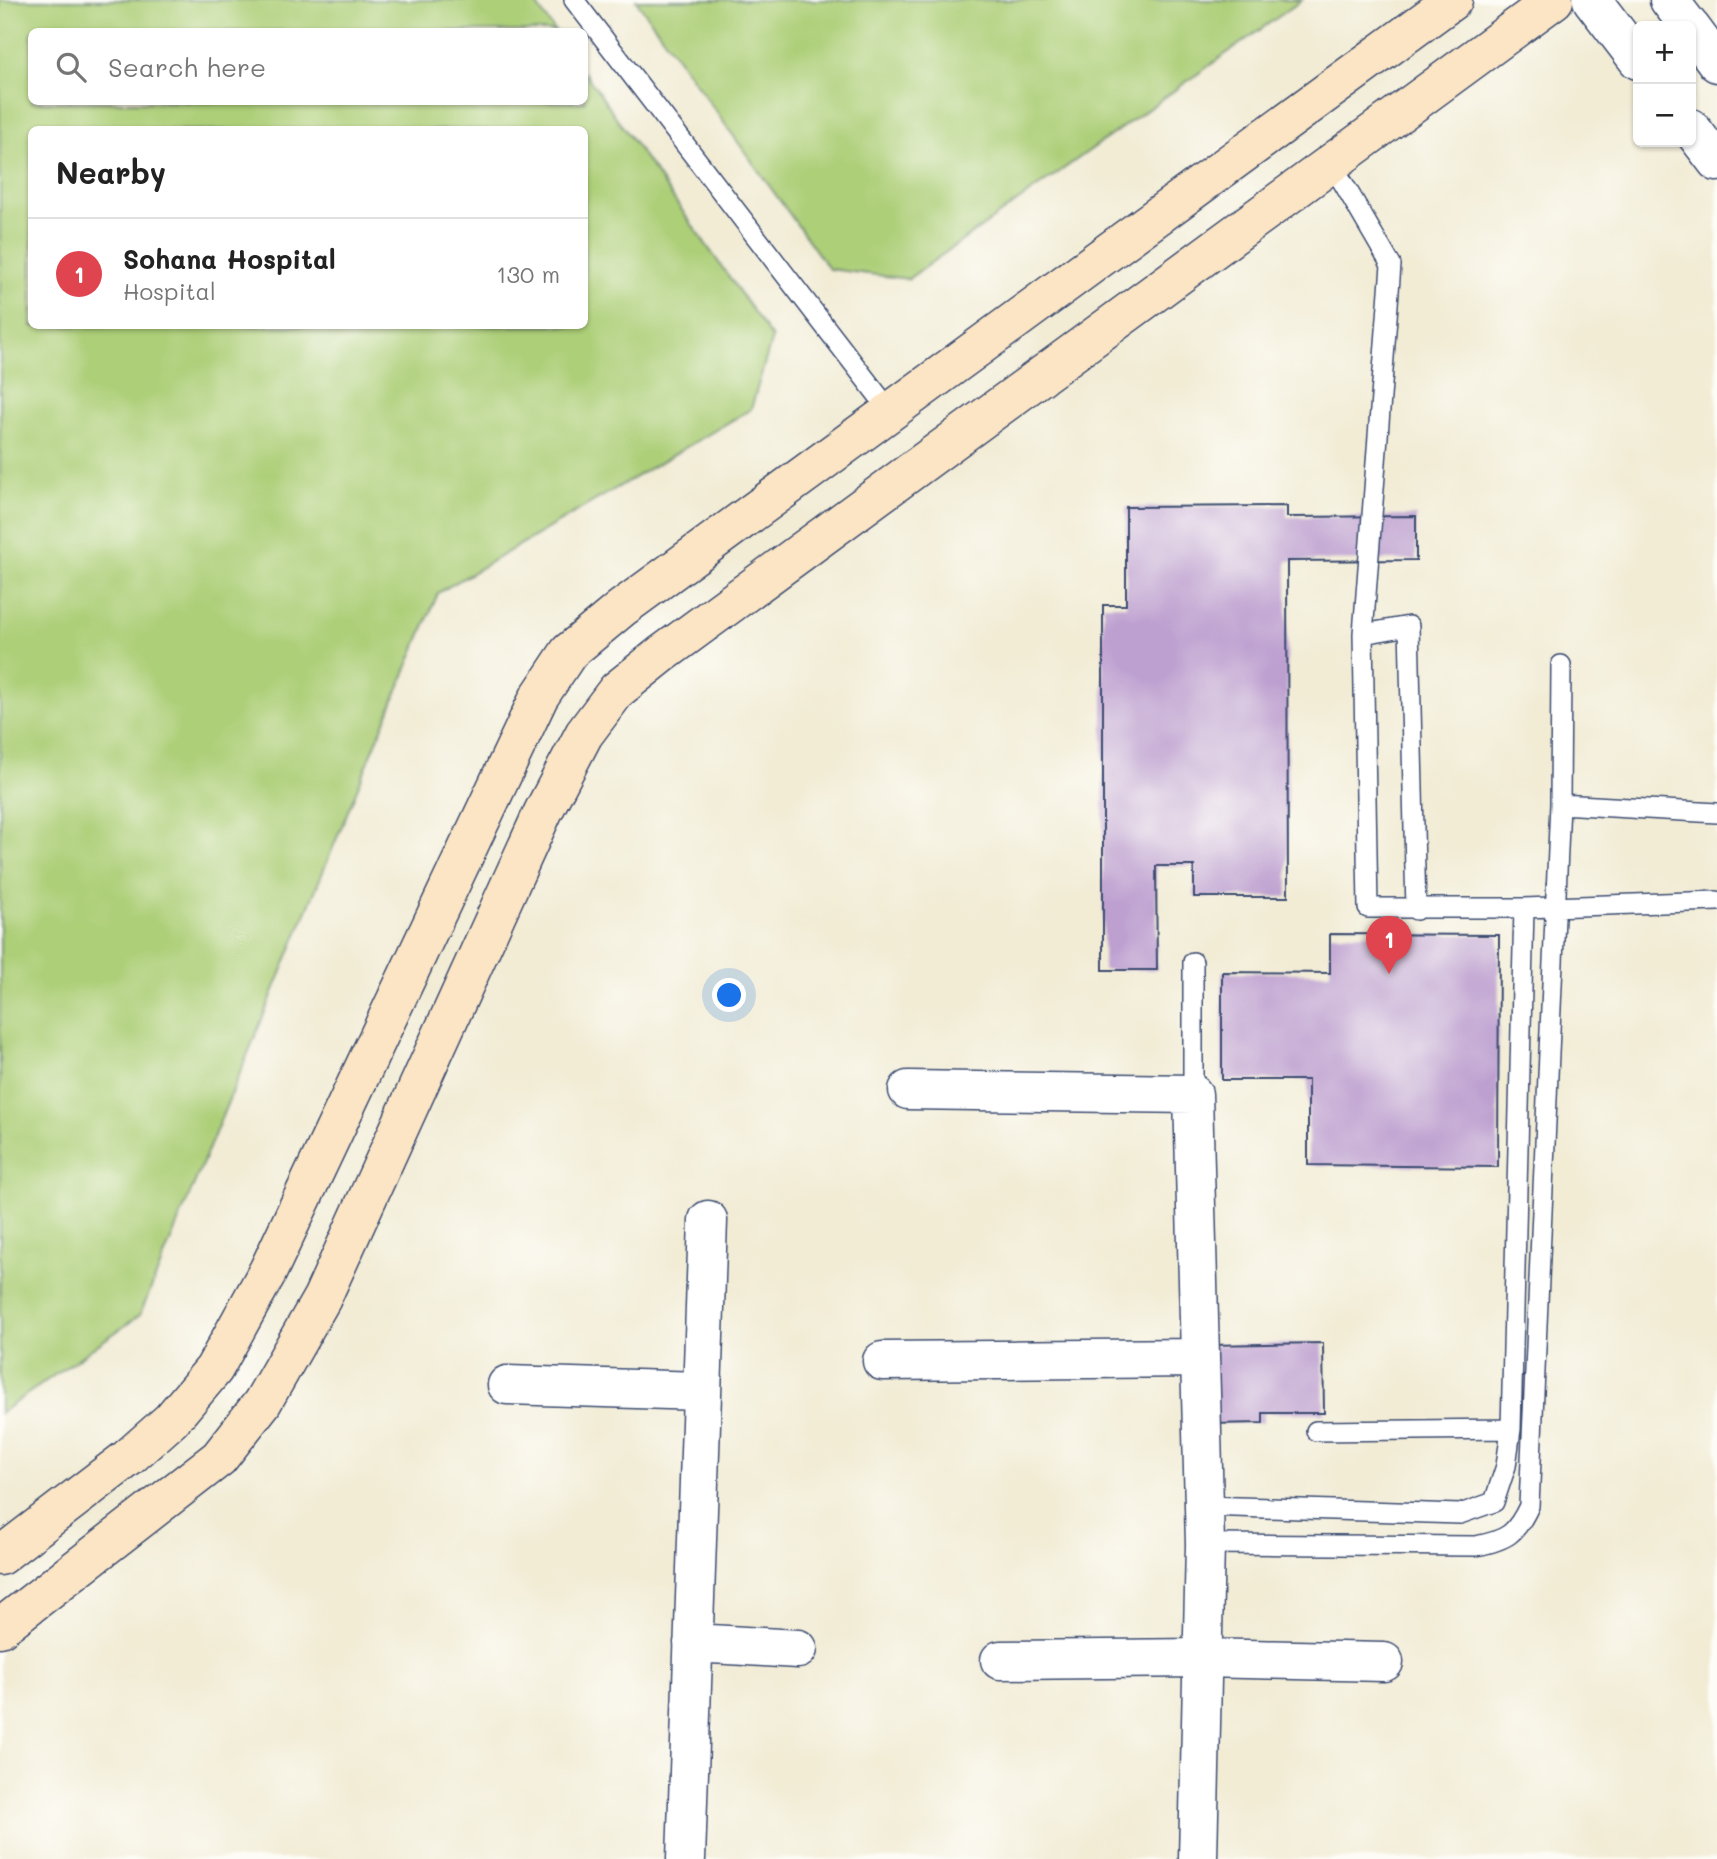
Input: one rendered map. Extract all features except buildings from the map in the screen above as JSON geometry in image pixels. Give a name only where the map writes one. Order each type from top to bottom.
[{"type":"main road","points":[[0,1556],[128,1458],[171,1420],[214,1369],[268,1271],[539,697],[569,652],[622,608],[1452,0]]},
{"type":"main road","points":[[0,1628],[219,1458],[262,1403],[322,1298],[543,812],[584,734],[617,690],[673,645],[1554,0]]},
{"type":"street","points":[[1592,0],[1633,53]]},
{"type":"street","points":[[1669,0],[1685,21]]},
{"type":"street","points":[[1696,35],[1717,63]]},
{"type":"street","points":[[1696,135],[1717,162]]},
{"type":"street","points":[[908,1090],[1193,1094],[1205,1544],[1200,1658],[1198,1859]]},
{"type":"street","points":[[686,1859],[708,1220]]},
{"type":"street","points":[[882,1361],[1198,1358]]},
{"type":"street","points":[[507,1385],[701,1391]]},
{"type":"street","points":[[693,1643],[798,1649]]},
{"type":"street","points":[[1000,1660],[1200,1658],[1384,1662]]},
{"type":"lane","points":[[574,0],[890,411]]},
{"type":"lane","points":[[1331,162],[1391,265],[1363,634],[1368,908],[1524,908],[1717,901]]},
{"type":"lane","points":[[1363,634],[1409,625],[1416,910]]},
{"type":"lane","points":[[1205,1544],[1476,1546],[1499,1542],[1519,1528],[1529,1506],[1557,907],[1560,665]]},
{"type":"lane","points":[[1560,804],[1717,813]]},
{"type":"lane","points":[[1204,1506],[1460,1514],[1494,1502],[1506,1466],[1511,1429],[1524,908]]},
{"type":"lane","points":[[1193,962],[1193,1094]]},
{"type":"lane","points":[[1316,1431],[1511,1429]]},
{"type":"green space","points":[[0,0],[533,0],[553,28],[28,28],[28,105],[588,105],[588,77],[772,338],[751,409],[438,593],[140,1315],[0,1413]]},
{"type":"green space","points":[[636,0],[1302,0],[908,279],[829,269]]},
{"type":"place","name":"Sohana Hospital","points":[[1389,974]]}]
